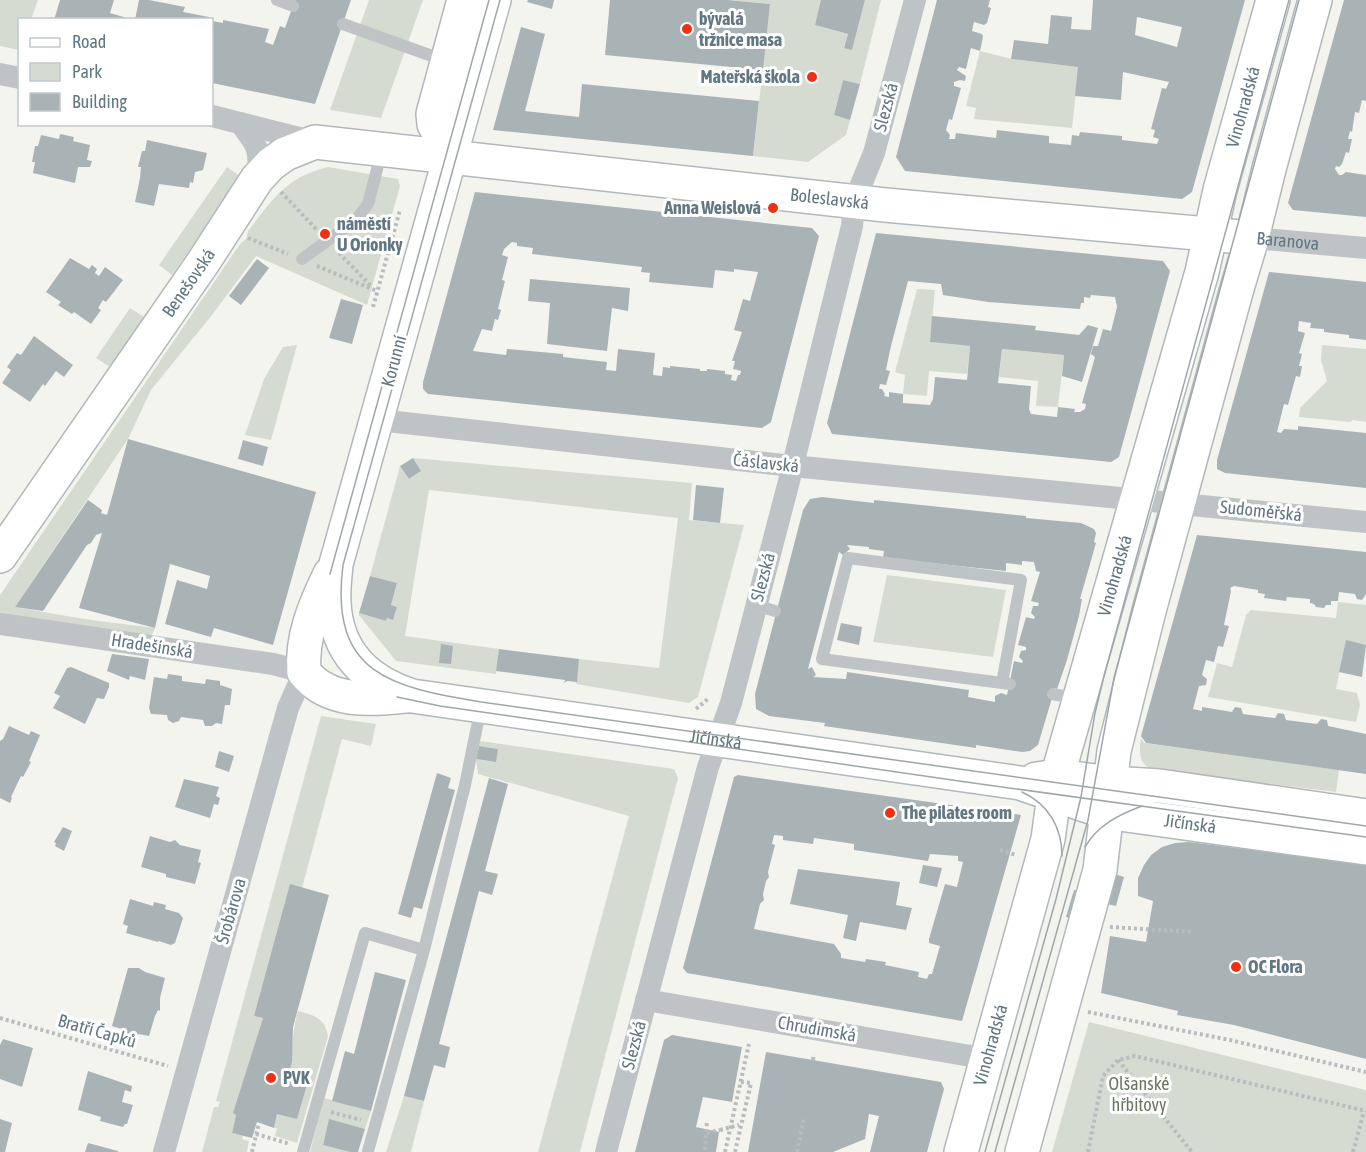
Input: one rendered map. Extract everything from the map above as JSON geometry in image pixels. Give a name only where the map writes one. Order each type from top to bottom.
[{"type":"street","points":[[450,156],[433,119],[464,0]]},
{"type":"street","name":"Korunní","points":[[304,672],[302,657],[309,627],[316,603],[333,569],[378,420],[494,0]]},
{"type":"street","name":"Slezská","points":[[606,1152],[717,740],[765,608],[792,466],[852,226],[855,202],[874,153],[915,0]]},
{"type":"street","name":"Vinohradská","points":[[1022,1152],[1100,870],[1113,751],[1157,502],[1209,235],[1273,0]]},
{"type":"street","name":"Vinohradská","points":[[962,1152],[1048,839],[1066,697],[1157,502],[1252,238],[1315,0]]},
{"type":"street","points":[[0,74],[18,78]]},
{"type":"street","points":[[213,116],[315,142]]},
{"type":"street","points":[[240,123],[255,142],[260,157],[257,179]]},
{"type":"street","name":"Benešovská","points":[[0,556],[204,261],[257,179],[271,164],[285,154],[315,142],[450,156]]},
{"type":"street","name":"Boleslavská","points":[[450,156],[855,202],[1209,235]]},
{"type":"street","name":"Baranova","points":[[1209,235],[1366,248]]},
{"type":"street","name":"Čáslavská","points":[[378,420],[792,466],[1157,502]]},
{"type":"street","name":"Sudoměřská","points":[[1157,502],[1366,522]]},
{"type":"street","name":"Korunní","points":[[333,569],[335,619],[344,654]]},
{"type":"street","name":"Hradešínská","points":[[0,624],[273,664],[304,672]]},
{"type":"street","points":[[304,672],[321,662],[344,654]]},
{"type":"street","name":"Jičínská","points":[[344,654],[380,683],[404,697]]},
{"type":"street","name":"Jičínská","points":[[304,672],[316,685],[338,695],[372,699],[404,697],[481,706],[1020,783],[1055,786],[1366,848]]},
{"type":"street","name":"Šrobárova","points":[[164,1152],[288,708],[304,672]]},
{"type":"street","name":"Jičínská","points":[[1108,798],[1171,787],[1366,816]]},
{"type":"street","name":"Chrudimská","points":[[646,1000],[988,1059]]},
{"type":"lane","points":[[277,0],[292,6]]},
{"type":"lane","points":[[343,24],[447,61]]},
{"type":"lane","points":[[302,259],[356,220],[368,204],[382,148]]},
{"type":"lane","points":[[848,558],[1021,580],[1006,683],[822,660],[826,624],[848,558]]},
{"type":"lane","points":[[368,1151],[424,950],[465,785],[481,706]]},
{"type":"lane","points":[[304,1150],[365,933],[424,950]]},
{"type":"path","points":[[373,307],[400,210]]},
{"type":"path","points":[[979,815],[980,809]]},
{"type":"path","points":[[1000,850],[1017,855]]},
{"type":"path","points":[[1106,927],[1193,932]]},
{"type":"path","points":[[1080,1011],[1230,1040],[1366,1072]]},
{"type":"path","name":"Bratří Čapků","points":[[0,1018],[186,1071]]},
{"type":"path","points":[[725,1152],[749,1044]]},
{"type":"path","points":[[1088,1152],[1103,1076],[1118,1060],[1135,1056],[1365,1111],[1353,1152]]},
{"type":"path","points":[[1118,1060],[1192,1152]]},
{"type":"path","points":[[735,1152],[751,1083],[741,1082]]},
{"type":"path","points":[[315,1109],[375,1124]]},
{"type":"path","points":[[797,1152],[804,1117]]},
{"type":"path","points":[[705,1150],[707,1120]]},
{"type":"path","points":[[252,1152],[259,1123]]},
{"type":"path","points":[[706,1133],[740,1125]]},
{"type":"path","points":[[256,1134],[304,1150]]},
{"type":"green space","points":[[0,0],[38,0],[31,18],[18,18],[18,50],[0,46]]},
{"type":"green space","points":[[369,0],[423,0],[381,118],[330,110]]},
{"type":"green space","name":"Mateřská škola","points":[[730,0],[822,0],[815,25],[848,34],[844,47],[852,50],[865,0],[881,0],[860,84],[843,80],[834,115],[850,120],[846,135],[808,162],[753,156],[770,4]]},
{"type":"green space","points":[[980,51],[1012,59],[1079,67],[1072,128],[974,119],[976,108],[966,106]]},
{"type":"green space","points":[[227,167],[241,177],[172,275],[159,265]]},
{"type":"green space","name":"náměstí U Orionky","points":[[328,167],[398,179],[400,186],[367,305],[256,256],[151,390],[128,439],[15,607],[155,628],[150,639],[0,615],[0,595],[240,244],[246,239],[248,231],[273,199],[291,183],[314,171]]},
{"type":"green space","points":[[917,289],[935,290],[930,342],[970,346],[967,374],[929,371],[927,396],[903,394],[905,375],[895,372]]},
{"type":"green space","points":[[130,308],[144,317],[110,367],[96,358]]},
{"type":"green space","points":[[297,345],[271,440],[245,435],[264,379],[283,347]]},
{"type":"green space","points":[[1322,345],[1366,349],[1366,422],[1299,417],[1300,408],[1327,381],[1321,360]]},
{"type":"green space","points":[[1002,349],[1064,355],[1058,407],[1036,406],[1038,381],[999,377]]},
{"type":"green space","points":[[413,458],[692,483],[689,520],[744,525],[698,697],[689,703],[576,684],[579,659],[659,668],[678,518],[429,490],[405,636],[499,649],[496,674],[396,661],[359,613],[386,621],[387,618],[393,619],[397,607],[391,605],[397,583],[370,576],[400,466],[409,479],[421,471]]},
{"type":"green space","points":[[887,575],[1006,590],[993,657],[873,642]]},
{"type":"green space","points":[[1338,602],[1366,605],[1366,645],[1346,641],[1336,689],[1357,693],[1360,705],[1356,722],[1208,697],[1217,663],[1232,667],[1246,615],[1251,610],[1336,618]]},
{"type":"green space","points":[[321,716],[376,724],[371,746],[342,739],[302,888],[254,1016],[263,1018],[234,1113],[236,1115],[232,1133],[243,1136],[242,1139],[249,1141],[247,1152],[202,1152],[214,1107],[218,1107],[220,1102],[216,1101]]},
{"type":"green space","points":[[1141,738],[1144,743],[1339,770],[1336,792],[1152,769],[1147,767],[1142,760]]},
{"type":"green space","points":[[480,741],[674,769],[678,778],[580,1152],[538,1152],[629,816],[478,774],[476,759],[495,762],[498,749],[479,746]]},
{"type":"green space","points":[[298,1011],[318,1018],[327,1030],[328,1036],[297,1143],[275,1136],[277,1128],[274,1128],[277,1114],[308,1081],[288,1075]]},
{"type":"green space","name":"Olšanské hřbitovy","points":[[1089,1022],[1366,1090],[1366,1152],[1052,1152]]},
{"type":"green space","points":[[404,1096],[424,1101],[411,1152],[386,1152]]},
{"type":"green space","points":[[324,1098],[371,1111],[365,1129],[329,1120],[323,1145],[350,1152],[310,1152]]},
{"type":"building","points":[[60,0],[114,0],[110,13],[127,18],[55,18]]},
{"type":"building","points":[[139,0],[185,7],[183,12],[209,17],[209,18],[135,18]]},
{"type":"building","points":[[295,0],[351,0],[315,104],[213,83],[213,21],[223,23],[223,20],[269,29],[265,42],[273,45],[280,26],[285,28]]},
{"type":"building","points":[[528,0],[554,0],[552,9],[527,2]]},
{"type":"building","name":"bývalá tržnice masa","points":[[610,0],[728,0],[770,4],[763,70],[605,55]]},
{"type":"building","points":[[821,0],[865,0],[852,50],[844,48],[848,34],[815,25]]},
{"type":"building","points":[[937,0],[990,0],[988,7],[991,8],[987,23],[984,25],[974,22],[972,31],[982,34],[983,37],[980,51],[971,48],[966,69],[959,67],[957,70],[966,76],[965,81],[954,82],[954,86],[961,88],[952,120],[949,119],[946,130],[950,135],[949,139],[955,139],[956,133],[996,138],[997,130],[1049,136],[1049,143],[1071,145],[1072,135],[1079,136],[1080,132],[1122,136],[1122,140],[1157,144],[1159,139],[1153,137],[1155,130],[1151,129],[1162,88],[1166,89],[1169,82],[1123,72],[1121,100],[1075,96],[1078,67],[1011,59],[1014,40],[1048,44],[1051,15],[1072,17],[1071,29],[1091,30],[1093,0],[1245,0],[1192,192],[1182,199],[905,171],[896,157]],"holes":[[[1137,17],[1182,27],[1177,47],[1135,35]]]},
{"type":"building","points":[[1344,0],[1366,0],[1366,101],[1362,100],[1359,113],[1355,112],[1352,132],[1350,131],[1348,139],[1352,139],[1349,153],[1346,152],[1342,164],[1339,167],[1336,166],[1335,169],[1339,175],[1346,172],[1366,175],[1366,217],[1293,210],[1288,203]]},
{"type":"building","points":[[521,27],[545,34],[525,111],[579,117],[582,84],[759,101],[753,156],[493,130]]},
{"type":"building","points":[[843,80],[860,84],[850,120],[834,115]]},
{"type":"building","points":[[60,134],[74,137],[73,141],[90,145],[87,160],[92,161],[90,167],[78,167],[75,183],[33,173],[35,162],[32,162],[35,146],[38,146],[41,135],[59,139]]},
{"type":"building","points":[[147,140],[207,153],[203,170],[195,172],[193,183],[190,182],[189,188],[159,184],[154,206],[135,202],[141,167],[138,167]]},
{"type":"building","points":[[475,192],[812,228],[819,236],[771,422],[762,428],[428,394],[423,389]],"holes":[[[512,242],[517,243],[517,246],[533,248],[532,254],[642,267],[641,272],[650,273],[649,282],[713,288],[715,270],[734,272],[734,269],[758,272],[750,301],[743,299],[734,330],[742,332],[732,361],[735,361],[733,369],[741,371],[740,375],[736,381],[731,380],[732,375],[725,374],[725,371],[707,369],[707,371],[700,371],[700,369],[670,366],[670,368],[663,367],[662,376],[653,375],[655,353],[618,349],[616,371],[606,370],[607,362],[563,357],[563,354],[507,349],[506,355],[473,351],[482,329],[492,331],[495,319],[498,320],[501,310],[498,309],[505,281],[502,280],[508,257],[502,255],[504,249]]]},
{"type":"building","points":[[876,233],[1163,261],[1170,271],[1119,457],[1111,462],[832,434],[827,423]],"holes":[[[908,281],[941,284],[943,295],[988,302],[1080,309],[1081,303],[1084,303],[1084,297],[1090,298],[1091,295],[1115,297],[1117,307],[1111,331],[1103,329],[1098,346],[1093,346],[1091,354],[1095,357],[1082,403],[1086,404],[1085,409],[1074,412],[1075,409],[1058,407],[1057,417],[1031,414],[1029,409],[1031,386],[998,383],[1002,349],[1064,355],[1062,376],[1082,382],[1098,328],[1088,325],[1079,335],[1035,330],[1036,326],[932,316],[930,342],[970,346],[967,380],[935,377],[933,399],[930,405],[903,403],[903,394],[889,392],[889,397],[884,396],[882,389],[879,389],[880,384],[886,385],[890,371],[886,370]]]},
{"type":"building","points":[[70,258],[89,269],[92,265],[97,269],[95,273],[99,276],[105,267],[123,280],[106,302],[103,300],[98,308],[101,310],[91,324],[74,312],[72,314],[58,305],[61,302],[46,292]]},
{"type":"building","points":[[257,259],[269,268],[241,305],[229,296]]},
{"type":"building","points":[[1269,272],[1366,282],[1366,340],[1324,332],[1324,329],[1310,328],[1311,323],[1299,321],[1298,331],[1305,333],[1299,353],[1302,354],[1299,366],[1302,366],[1300,377],[1296,376],[1288,405],[1284,404],[1277,432],[1281,433],[1284,429],[1298,430],[1298,426],[1366,433],[1366,488],[1225,473],[1217,469],[1217,460]]},
{"type":"building","points":[[530,279],[630,288],[628,311],[612,308],[607,351],[547,344],[550,303],[528,301]]},
{"type":"building","points":[[341,299],[363,305],[352,344],[329,338]]},
{"type":"building","points":[[34,336],[73,365],[64,377],[56,371],[30,402],[2,383],[11,370],[7,367],[17,353],[21,355]]},
{"type":"building","points":[[128,439],[316,492],[273,645],[214,628],[211,637],[165,624],[177,580],[207,589],[210,576],[170,564],[155,628],[79,608],[102,533],[96,535],[87,545],[43,611],[15,607],[88,500],[102,510],[101,513],[107,515]]},
{"type":"building","points":[[243,440],[268,447],[263,466],[238,459]]},
{"type":"building","points":[[413,458],[421,471],[409,479],[400,466]]},
{"type":"building","points":[[696,485],[724,488],[720,523],[693,520]]},
{"type":"building","points":[[822,497],[874,503],[874,500],[1026,516],[1026,518],[1081,523],[1094,529],[1096,533],[1094,542],[1096,543],[1080,599],[1082,599],[1079,616],[1067,660],[1057,689],[1055,688],[1038,745],[1030,751],[1022,752],[976,745],[976,748],[824,726],[825,723],[769,716],[756,709],[755,694],[803,510],[810,499]],"holes":[[[847,545],[869,547],[869,549],[884,551],[883,558],[1006,571],[1006,563],[1022,565],[1022,561],[1034,562],[1036,571],[1040,572],[1031,601],[1039,603],[1038,606],[1033,606],[1031,613],[1034,619],[1026,617],[1018,645],[1026,647],[1026,650],[1021,651],[1019,657],[1022,663],[1014,661],[1007,695],[1001,693],[995,696],[995,702],[968,697],[969,690],[847,672],[846,679],[813,677],[816,675],[812,667],[808,669],[839,552],[843,555],[850,549]]]},
{"type":"building","points":[[1197,535],[1366,552],[1366,594],[1362,600],[1357,599],[1355,594],[1339,592],[1338,601],[1331,601],[1331,605],[1326,605],[1324,608],[1316,607],[1310,603],[1310,599],[1287,597],[1286,601],[1264,598],[1265,594],[1258,593],[1258,590],[1234,586],[1230,588],[1224,625],[1229,626],[1223,647],[1218,646],[1214,662],[1206,660],[1202,675],[1207,679],[1206,685],[1199,686],[1193,709],[1202,711],[1202,707],[1232,712],[1235,707],[1241,708],[1243,714],[1275,718],[1278,713],[1284,714],[1286,720],[1317,724],[1321,719],[1327,720],[1328,726],[1366,734],[1366,774],[1146,743],[1141,736]]},
{"type":"building","points":[[370,576],[397,583],[391,605],[397,607],[393,620],[387,618],[386,621],[359,613]]},
{"type":"building","points":[[841,623],[862,627],[859,645],[837,640]]},
{"type":"building","points":[[1346,640],[1366,645],[1362,677],[1339,672]]},
{"type":"building","points":[[441,644],[453,646],[451,664],[439,663]]},
{"type":"building","points":[[499,649],[579,659],[577,682],[564,683],[565,680],[496,671]]},
{"type":"building","points":[[112,654],[149,659],[145,680],[130,676],[129,680],[107,671]]},
{"type":"building","points":[[71,667],[109,683],[104,699],[97,698],[85,724],[53,708],[60,696],[54,693],[67,668]]},
{"type":"building","points":[[168,674],[182,676],[182,681],[205,684],[206,679],[220,681],[220,685],[232,689],[230,705],[225,705],[222,724],[205,726],[203,720],[181,717],[179,721],[173,723],[168,720],[167,715],[151,714],[149,708],[154,677],[167,679]]},
{"type":"building","points":[[9,726],[29,735],[31,731],[40,735],[29,761],[31,762],[23,777],[21,776],[10,803],[0,798],[0,741]]},
{"type":"building","points":[[479,746],[498,749],[496,762],[476,759]]},
{"type":"building","points":[[219,751],[234,756],[229,772],[215,767]]},
{"type":"building","points":[[437,773],[451,778],[448,788],[455,790],[422,909],[414,907],[411,918],[398,914]]},
{"type":"building","points":[[738,775],[1021,815],[962,1021],[687,973],[683,968],[734,777]],"holes":[[[774,835],[783,836],[783,840],[813,844],[814,838],[854,844],[854,850],[928,861],[930,854],[958,856],[958,861],[963,862],[957,887],[945,884],[929,939],[929,943],[940,946],[932,974],[929,974],[927,979],[918,977],[919,972],[885,965],[886,962],[866,959],[865,962],[841,958],[834,944],[754,929],[769,877],[768,872],[775,845],[772,844]]]},
{"type":"building","points":[[489,778],[508,784],[485,871],[498,874],[492,895],[479,891],[439,1044],[450,1047],[445,1068],[434,1065],[424,1101],[404,1096]]},
{"type":"building","points":[[184,779],[219,787],[216,796],[220,798],[218,805],[214,804],[210,818],[175,807]]},
{"type":"building","points":[[63,827],[72,831],[64,851],[55,846],[54,842]]},
{"type":"building","points":[[150,836],[170,842],[175,840],[180,845],[201,850],[198,862],[201,863],[195,884],[166,877],[166,874],[141,867]]},
{"type":"building","name":"OC Flora","points":[[1189,842],[1349,862],[1366,862],[1366,1059],[1234,1025],[1177,1015],[1178,1011],[1101,993],[1110,936],[1146,942],[1153,901],[1138,896],[1138,878],[1144,865],[1151,855],[1162,847]]},
{"type":"building","points":[[923,865],[942,868],[937,887],[919,883]]},
{"type":"building","points":[[798,869],[900,882],[896,905],[912,908],[906,930],[860,922],[856,941],[843,938],[848,915],[790,904]]},
{"type":"building","points":[[1115,874],[1124,877],[1116,906],[1107,904]]},
{"type":"building","points":[[290,884],[329,895],[293,1027],[292,1062],[288,1075],[308,1081],[297,1119],[277,1114],[274,1128],[257,1122],[252,1138],[232,1133],[236,1115],[233,1113],[263,1018],[254,1016]]},
{"type":"building","points":[[1074,890],[1083,892],[1075,920],[1066,917]]},
{"type":"building","points":[[130,899],[153,906],[154,902],[166,905],[165,909],[179,913],[183,918],[175,943],[171,945],[126,933],[128,926],[123,924]]},
{"type":"building","points":[[128,968],[139,968],[165,978],[160,998],[160,1011],[158,1010],[155,1016],[149,1036],[138,1034],[136,1039],[123,1036],[125,1030],[112,1026]]},
{"type":"building","points":[[375,972],[406,980],[371,1111],[332,1101],[345,1051],[354,1054]]},
{"type":"building","points":[[672,1035],[742,1047],[732,1102],[703,1097],[696,1127],[719,1132],[716,1152],[635,1152],[664,1040]]},
{"type":"building","points":[[3,1039],[33,1048],[22,1087],[0,1079],[0,1045]]},
{"type":"building","points":[[766,1052],[941,1082],[944,1089],[927,1152],[870,1152],[879,1116],[869,1114],[865,1139],[833,1152],[748,1152]]},
{"type":"building","points":[[88,1071],[132,1086],[131,1092],[125,1090],[122,1102],[133,1105],[127,1124],[123,1127],[100,1121],[101,1117],[78,1110]]},
{"type":"building","points":[[0,1119],[12,1123],[5,1152],[0,1152]]},
{"type":"building","points":[[329,1119],[365,1129],[358,1152],[323,1145]]},
{"type":"building","points":[[88,1143],[118,1151],[118,1152],[85,1152]]},
{"type":"tram line","points":[[330,574],[489,0]]},
{"type":"tram line","points":[[500,0],[343,565],[341,602],[346,631],[357,653],[373,669],[395,681],[420,690],[481,702],[1366,826]]},
{"type":"tram line","points":[[985,1152],[1056,899],[1081,797],[1095,713],[1104,676],[1289,0]]},
{"type":"tram line","points":[[995,1152],[1088,820],[1114,678],[1299,0]]},
{"type":"tram line","points":[[397,697],[440,706],[966,782],[1366,837]]},
{"type":"tram line","points":[[1022,792],[1039,803],[1052,818],[1059,835],[1062,856]]},
{"type":"tram line","points":[[1085,847],[1102,827],[1142,806]]},
{"type":"place","name":"bývalá tržnice masa","points":[[687,29]]},
{"type":"place","name":"Mateřská škola","points":[[812,77]]},
{"type":"place","name":"Anna Weislová","points":[[773,208]]},
{"type":"place","name":"náměstí U Orionky","points":[[325,234]]},
{"type":"place","name":"The pilates room","points":[[890,813]]},
{"type":"place","name":"OC Flora","points":[[1236,967]]},
{"type":"place","name":"PVK","points":[[271,1078]]}]
